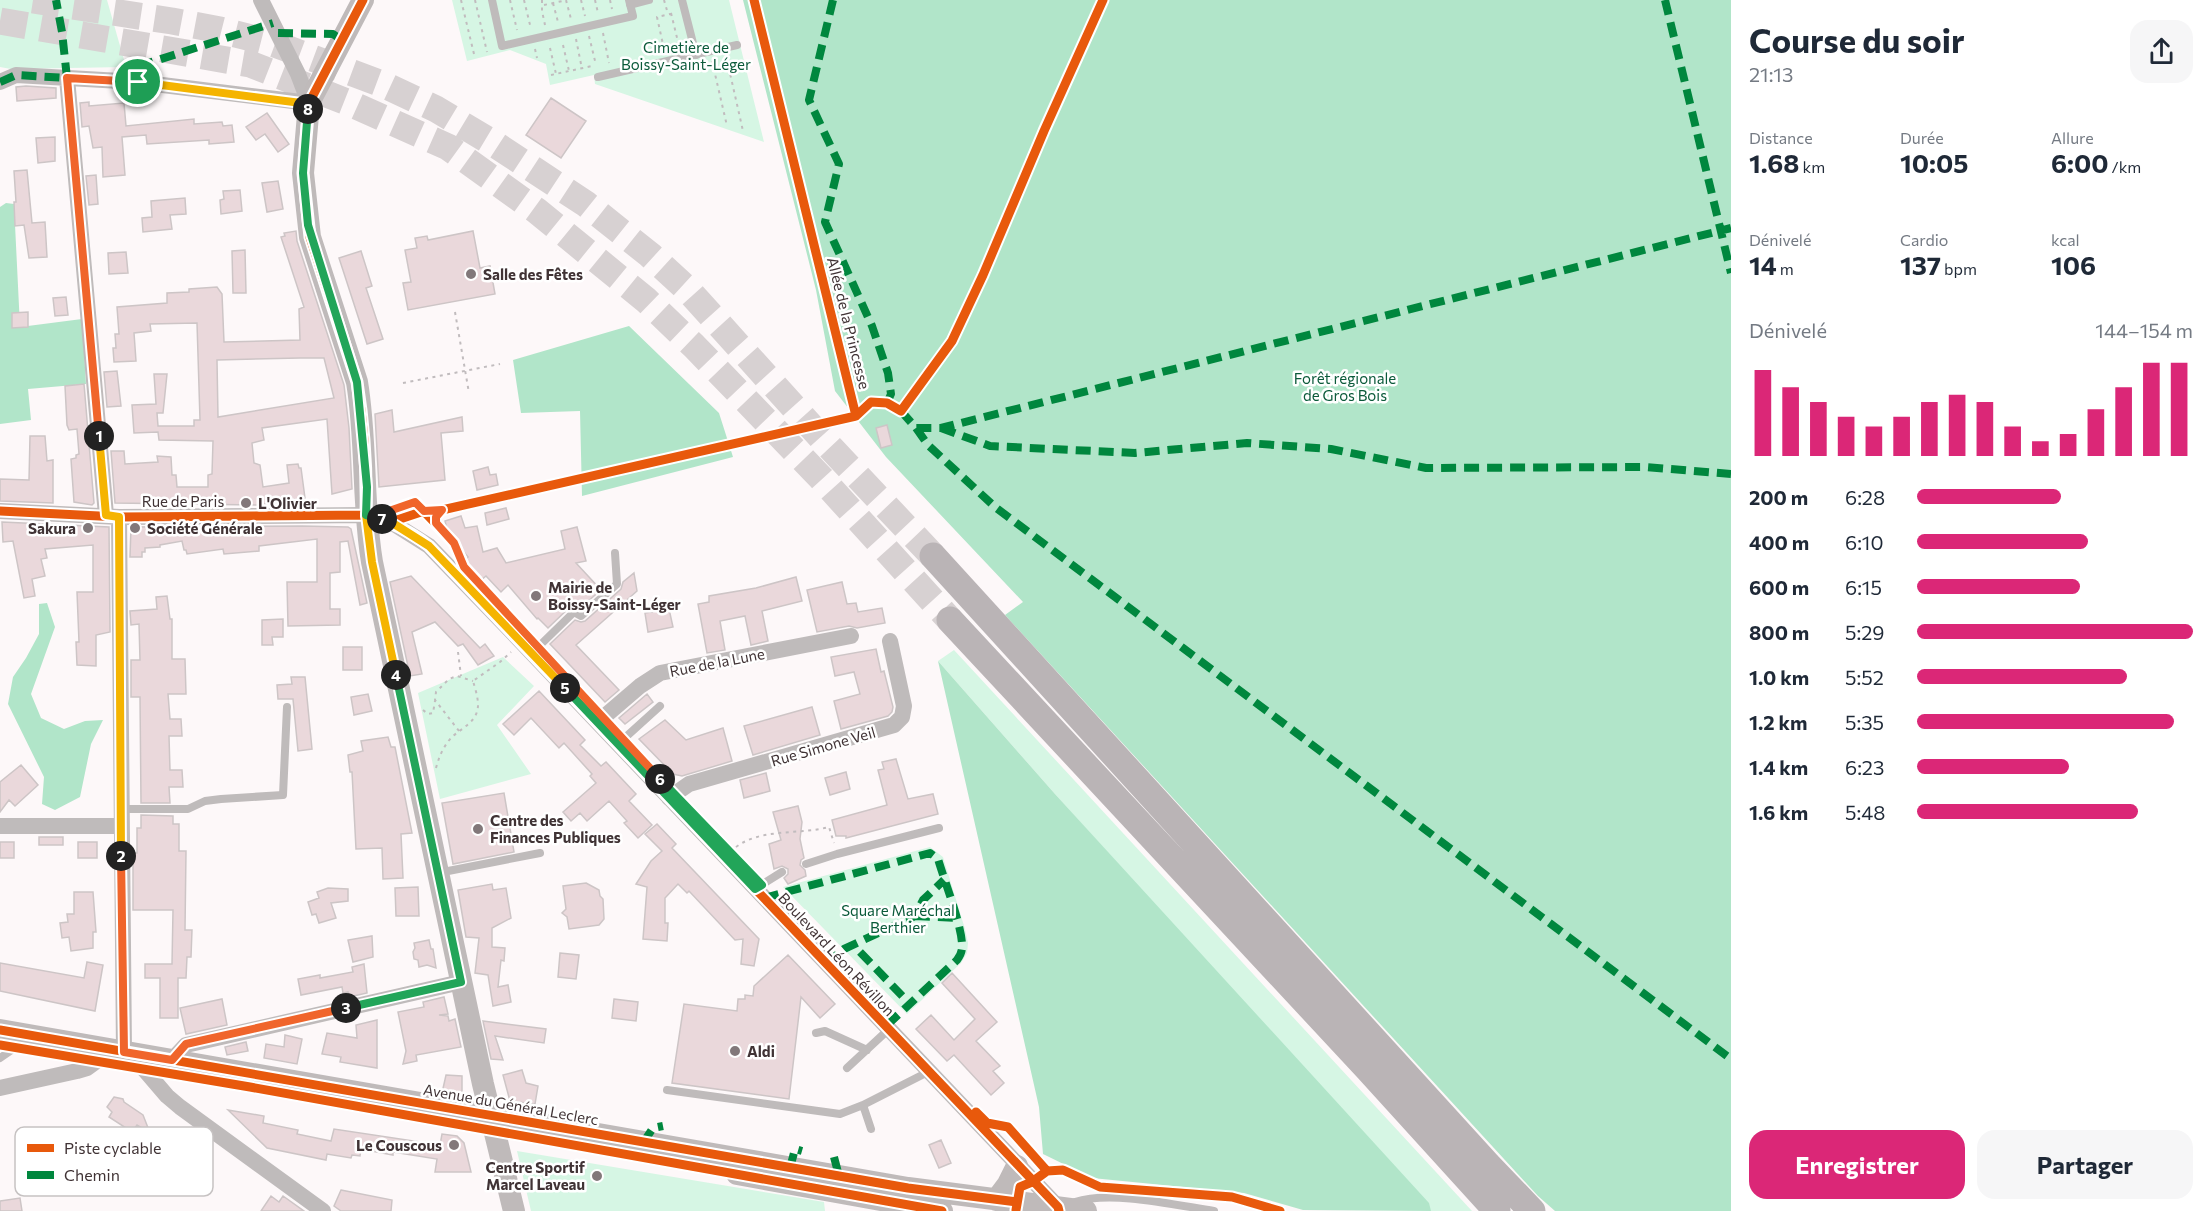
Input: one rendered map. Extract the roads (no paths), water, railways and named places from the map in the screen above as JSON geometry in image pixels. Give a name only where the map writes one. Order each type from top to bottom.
[{"type":"highway","points":[[933,556],[1532,1211]]},
{"type":"highway","points":[[950,620],[1497,1211]]},
{"type":"main road","points":[[363,0],[309,104],[303,173],[308,225],[357,382],[367,487],[366,515],[372,562],[461,982],[514,1211]]},
{"type":"main road","name":"Avenue du Général Leclerc","points":[[0,1030],[172,1060],[942,1211]]},
{"type":"main road","name":"Avenue du Général Leclerc","points":[[6,1050],[98,1060],[908,1188],[1058,1209]]},
{"type":"main road","points":[[996,1200],[1008,1185],[1017,1166]]},
{"type":"main road","points":[[1058,1209],[1086,1211]]},
{"type":"street","points":[[0,82],[16,75],[138,82],[309,104],[298,74],[261,0]]},
{"type":"street","points":[[67,78],[113,516],[121,809],[124,1052]]},
{"type":"street","name":"Rue de Paris","points":[[0,511],[113,516],[366,515],[391,522]]},
{"type":"street","name":"Boulevard Léon Révillon","points":[[391,522],[420,539],[526,647],[1058,1209]]},
{"type":"street","name":"Rue de la Lune","points":[[598,722],[639,686],[660,673],[851,636]]},
{"type":"street","name":"Rue Simone Veil","points":[[669,798],[689,784],[894,725],[902,717],[904,706],[890,641]]},
{"type":"street","points":[[0,826],[121,826]]},
{"type":"street","points":[[172,1060],[186,1044],[461,982]]},
{"type":"street","points":[[0,1088],[77,1071],[87,1068],[98,1060]]},
{"type":"street","points":[[143,1068],[174,1102],[208,1127]]},
{"type":"street","points":[[213,1131],[323,1211]]},
{"type":"lane","points":[[492,0],[502,46],[633,16],[629,2],[649,0]]},
{"type":"lane","points":[[682,0],[696,55]]},
{"type":"lane","points":[[598,77],[737,45]]},
{"type":"lane","points":[[391,522],[424,511],[442,510]]},
{"type":"lane","points":[[526,647],[574,612],[581,616],[617,584],[615,553]]},
{"type":"lane","points":[[618,744],[660,706]]},
{"type":"lane","points":[[121,809],[188,809],[205,801],[283,795],[287,707]]},
{"type":"lane","points":[[806,864],[939,828]]},
{"type":"lane","points":[[438,873],[540,853]]},
{"type":"lane","points":[[755,889],[782,872]]},
{"type":"lane","points":[[816,1033],[825,1030],[867,1050]]},
{"type":"lane","points":[[847,1068],[888,1030]]},
{"type":"lane","points":[[667,1090],[840,1114],[928,1072]]},
{"type":"lane","points":[[863,1105],[871,1129]]},
{"type":"lane","name":"Avenue du Général Leclerc","points":[[1058,1209],[1087,1198],[1121,1198],[1214,1211]]},
{"type":"tunnel","points":[[33,0],[172,21],[275,44],[382,84],[436,109],[496,145],[586,204],[650,255],[688,290],[827,444],[933,556]]},
{"type":"tunnel","points":[[0,21],[250,64],[347,102],[448,147],[537,211],[646,300],[694,346],[821,478],[950,620]]},
{"type":"place","name":"Salle des Fêtes","points":[[471,274]]},
{"type":"place","name":"L'Olivier","points":[[246,503]]},
{"type":"place","name":"Sakura","points":[[88,528]]},
{"type":"place","name":"Société Générale","points":[[135,528]]},
{"type":"place","name":"Mairie de Boissy-Saint-Léger","points":[[536,596]]},
{"type":"place","name":"Centre des Finances Publiques","points":[[478,829]]},
{"type":"place","name":"Aldi","points":[[735,1051]]},
{"type":"place","name":"Le Couscous","points":[[454,1145]]},
{"type":"place","name":"Centre Sportif Marcel Laveau","points":[[597,1176]]},
{"type":"park label","name":"Cimetière de Boissy-Saint-Léger","points":[[686,56]]},
{"type":"park label","name":"Forêt régionale de Gros Bois","points":[[1345,386]]},
{"type":"park label","name":"Square Maréchal Berthier","points":[[898,918]]}]
